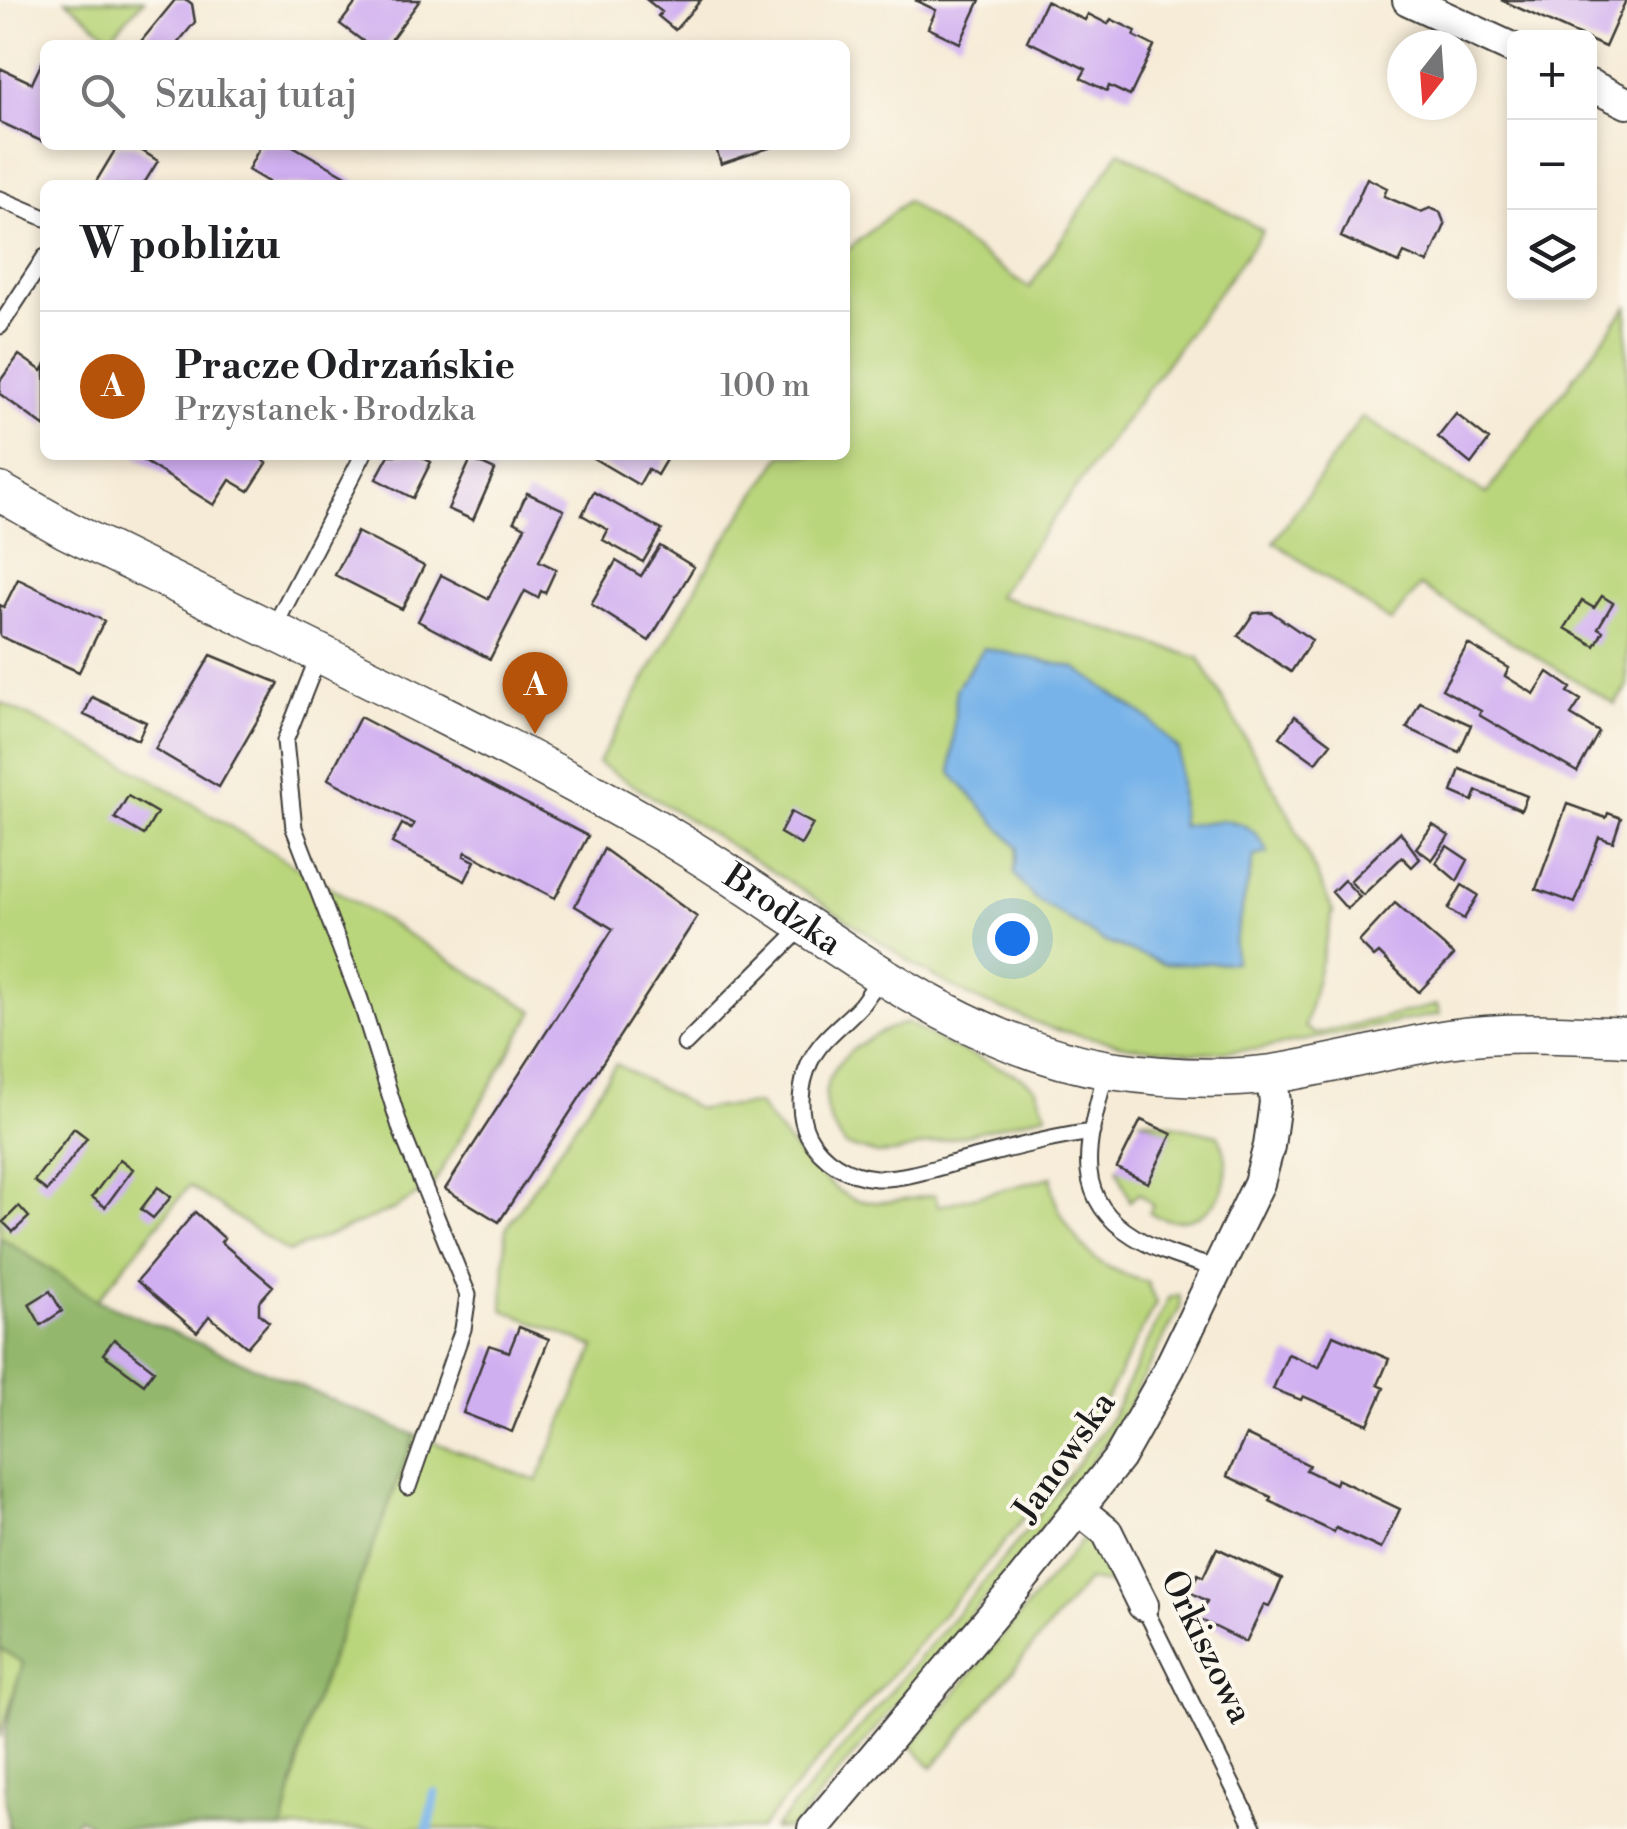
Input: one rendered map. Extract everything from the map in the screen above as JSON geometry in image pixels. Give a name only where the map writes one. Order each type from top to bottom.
[{"type":"street","points":[[1408,0],[1507,46]]},
{"type":"street","points":[[1597,88],[1627,103]]},
{"type":"street","name":"Brodzka","points":[[0,492],[67,530],[569,780],[682,844],[883,974],[987,1034],[1041,1054],[1106,1069],[1182,1079],[1270,1074],[1468,1037],[1550,1033],[1627,1036]]},
{"type":"street","name":"Janowska","points":[[813,1829],[1018,1586],[1119,1458],[1169,1369],[1258,1182],[1270,1146],[1275,1102],[1270,1074]]},
{"type":"street","name":"Orkiszowa","points":[[1078,1509],[1107,1532],[1143,1605]]},
{"type":"lane","points":[[0,199],[40,216]]},
{"type":"lane","points":[[0,326],[40,265]]},
{"type":"lane","points":[[272,632],[360,460]]},
{"type":"lane","points":[[319,655],[285,741],[294,828],[360,999],[401,1130],[468,1295],[463,1329],[408,1487]]},
{"type":"lane","points":[[686,1044],[805,925]]},
{"type":"lane","points":[[883,974],[860,1006],[818,1050],[801,1092],[802,1123],[829,1162],[876,1178],[916,1174],[1036,1142],[1092,1132]]},
{"type":"lane","points":[[1106,1069],[1092,1132],[1089,1173],[1101,1207],[1138,1241],[1218,1269]]},
{"type":"lane","name":"Orkiszowa","points":[[1143,1605],[1254,1829]]},
{"type":"green space","points":[[66,0],[144,0],[110,37]]},
{"type":"green space","points":[[1120,151],[1263,231],[997,596],[1199,658],[1288,812],[1333,911],[1305,1027],[1315,1034],[1437,1005],[1440,1014],[1260,1049],[1196,1053],[1128,1046],[1053,1029],[975,999],[921,969],[598,763],[713,558],[779,460],[850,460],[850,248],[906,201],[1029,288]],"holes":[[[1076,668],[1150,720],[1179,750],[1181,826],[1267,853],[1254,856],[1234,944],[1235,962],[1165,964],[1105,942],[1014,874],[1018,848]]]},
{"type":"green space","points":[[1627,307],[1627,687],[1615,704],[1420,586],[1391,622],[1274,542],[1362,417],[1486,494]]},
{"type":"green space","points":[[0,702],[142,773],[534,1011],[433,1185],[395,1209],[288,1252],[189,1186],[97,1300],[0,1237]]},
{"type":"green space","points":[[908,1023],[1022,1077],[1035,1087],[1047,1114],[895,1153],[878,1154],[846,1146],[835,1131],[825,1102],[831,1075],[865,1041]]},
{"type":"green space","points":[[616,1064],[698,1109],[758,1104],[818,1173],[857,1200],[886,1202],[935,1195],[938,1206],[1052,1177],[1055,1201],[1078,1241],[1106,1266],[1147,1282],[1156,1303],[1098,1414],[1014,1531],[760,1829],[283,1829],[308,1719],[415,1435],[537,1481],[595,1347],[503,1310],[506,1229]]},
{"type":"green space","points":[[1141,1120],[1218,1135],[1225,1154],[1223,1189],[1202,1214],[1169,1219],[1149,1213],[1153,1205],[1139,1193],[1130,1201],[1117,1168],[1171,1134]]},
{"type":"green space","points":[[0,1237],[97,1300],[415,1435],[308,1719],[283,1829],[96,1829],[79,1818],[70,1829],[9,1829],[5,1745],[23,1663],[0,1648]]},
{"type":"green space","points":[[1179,1295],[1181,1306],[1117,1427],[1032,1542],[792,1829],[774,1829],[1024,1534],[1110,1420],[1169,1298]]},
{"type":"green space","points":[[1084,1538],[1106,1548],[1123,1587],[1088,1580],[932,1768],[911,1746]]},
{"type":"green space","points":[[0,1648],[23,1663],[0,1738]]},
{"type":"water","points":[[984,648],[1076,668],[1150,720],[1179,750],[1181,826],[1232,821],[1252,830],[1260,840],[1268,853],[1254,856],[1234,944],[1235,962],[1165,964],[1105,942],[1034,898],[1014,874],[1018,848],[951,773],[956,689]]},
{"type":"building","points":[[175,0],[192,4],[195,22],[180,40],[142,40]]},
{"type":"building","points":[[358,0],[420,0],[391,40],[361,40],[340,24]]},
{"type":"building","points":[[647,0],[701,0],[675,30]]},
{"type":"building","points":[[915,0],[980,0],[960,43],[928,28],[936,10]]},
{"type":"building","points":[[1501,0],[1626,0],[1605,47],[1597,43],[1597,30],[1567,30]]},
{"type":"building","points":[[1046,1],[1085,20],[1088,14],[1108,24],[1111,19],[1136,31],[1134,36],[1154,46],[1130,96],[1109,86],[1107,91],[1081,78],[1086,69],[1027,41]]},
{"type":"building","points":[[40,66],[40,141],[0,122],[0,68],[32,83]]},
{"type":"building","points":[[115,150],[141,150],[158,161],[146,180],[97,180]]},
{"type":"building","points":[[258,150],[300,150],[353,180],[265,180],[248,170]]},
{"type":"building","points":[[717,150],[763,150],[721,164]]},
{"type":"building","points":[[1367,178],[1387,188],[1384,196],[1421,212],[1430,208],[1440,212],[1445,225],[1428,263],[1404,253],[1399,263],[1341,237]]},
{"type":"building","points":[[19,355],[40,370],[40,423],[0,394],[0,381]]},
{"type":"building","points":[[1456,414],[1489,440],[1471,464],[1438,437]]},
{"type":"building","points":[[142,460],[267,463],[249,491],[230,480],[214,505]]},
{"type":"building","points":[[386,460],[431,462],[413,498],[376,479]]},
{"type":"building","points":[[471,460],[495,470],[473,520],[448,509]]},
{"type":"building","points":[[596,460],[666,460],[657,475],[648,469],[639,485]]},
{"type":"building","points":[[594,492],[662,530],[643,562],[603,540],[608,530],[582,515]]},
{"type":"building","points":[[527,493],[564,510],[539,561],[556,569],[545,593],[541,591],[538,598],[525,591],[490,659],[418,621],[441,575],[488,599],[525,527],[514,521]]},
{"type":"building","points":[[357,532],[424,566],[402,609],[335,575]]},
{"type":"building","points":[[660,546],[694,567],[649,641],[591,604],[616,561],[641,576]]},
{"type":"building","points":[[18,579],[104,621],[79,672],[0,636],[0,605],[4,607]]},
{"type":"building","points":[[1602,596],[1613,603],[1598,628],[1603,631],[1595,646],[1565,628],[1582,601],[1594,608]]},
{"type":"building","points":[[1271,612],[1312,640],[1291,672],[1238,636],[1254,613]]},
{"type":"building","points":[[1468,644],[1509,668],[1505,676],[1534,694],[1548,672],[1571,688],[1568,692],[1581,700],[1571,715],[1599,732],[1577,772],[1442,689]]},
{"type":"building","points":[[211,655],[279,683],[219,787],[155,749]]},
{"type":"building","points":[[92,697],[146,722],[138,740],[84,715]]},
{"type":"building","points":[[1420,702],[1471,725],[1459,752],[1407,728]]},
{"type":"building","points":[[1295,716],[1331,743],[1316,763],[1280,737]]},
{"type":"building","points":[[360,717],[588,836],[555,898],[466,852],[464,856],[475,861],[465,881],[392,843],[402,824],[411,829],[414,824],[328,779]]},
{"type":"building","points":[[1460,769],[1527,796],[1521,810],[1477,791],[1473,801],[1452,792]]},
{"type":"building","points":[[128,796],[157,813],[144,835],[115,818]]},
{"type":"building","points":[[1567,804],[1606,818],[1608,813],[1621,818],[1613,842],[1599,837],[1575,903],[1536,889]]},
{"type":"building","points":[[791,812],[813,824],[801,845],[780,833]]},
{"type":"building","points":[[1433,825],[1449,836],[1432,860],[1416,848]]},
{"type":"building","points":[[1400,832],[1420,859],[1412,867],[1402,857],[1363,895],[1350,881]]},
{"type":"building","points":[[1447,846],[1468,860],[1457,881],[1436,863]]},
{"type":"building","points":[[604,849],[697,917],[499,1222],[445,1189],[613,929],[575,906]]},
{"type":"building","points":[[1344,880],[1360,897],[1347,909],[1332,892]]},
{"type":"building","points":[[1462,885],[1478,895],[1464,919],[1448,909]]},
{"type":"building","points":[[1395,903],[1454,955],[1419,992],[1379,953],[1374,957],[1359,942]]},
{"type":"building","points":[[1141,1120],[1172,1134],[1148,1183],[1117,1168]]},
{"type":"building","points":[[74,1128],[87,1138],[47,1191],[34,1181]]},
{"type":"building","points":[[120,1159],[133,1169],[105,1207],[92,1197]]},
{"type":"building","points":[[158,1187],[171,1197],[153,1218],[141,1209]]},
{"type":"building","points":[[19,1206],[29,1217],[13,1232],[3,1222]]},
{"type":"building","points":[[195,1212],[224,1238],[221,1242],[273,1286],[259,1302],[259,1314],[269,1322],[247,1347],[209,1316],[197,1332],[137,1281]]},
{"type":"building","points":[[50,1291],[62,1311],[41,1325],[29,1304]]},
{"type":"building","points":[[519,1327],[549,1339],[512,1432],[463,1413],[489,1345],[509,1352]]},
{"type":"building","points":[[1333,1335],[1389,1359],[1378,1385],[1384,1388],[1368,1424],[1303,1396],[1301,1400],[1273,1389],[1288,1354],[1319,1367]]},
{"type":"building","points":[[114,1339],[154,1370],[144,1384],[103,1354]]},
{"type":"building","points":[[1246,1435],[1309,1465],[1306,1470],[1335,1484],[1337,1479],[1400,1509],[1381,1549],[1302,1517],[1227,1476]]},
{"type":"building","points":[[1217,1548],[1282,1579],[1246,1642],[1199,1619],[1207,1601],[1190,1592],[1198,1574],[1203,1577]]},
{"type":"waterway","points":[[428,1829],[435,1794]]},
{"type":"place","name":"Pracze Odrzańskie","points":[[535,734]]}]
